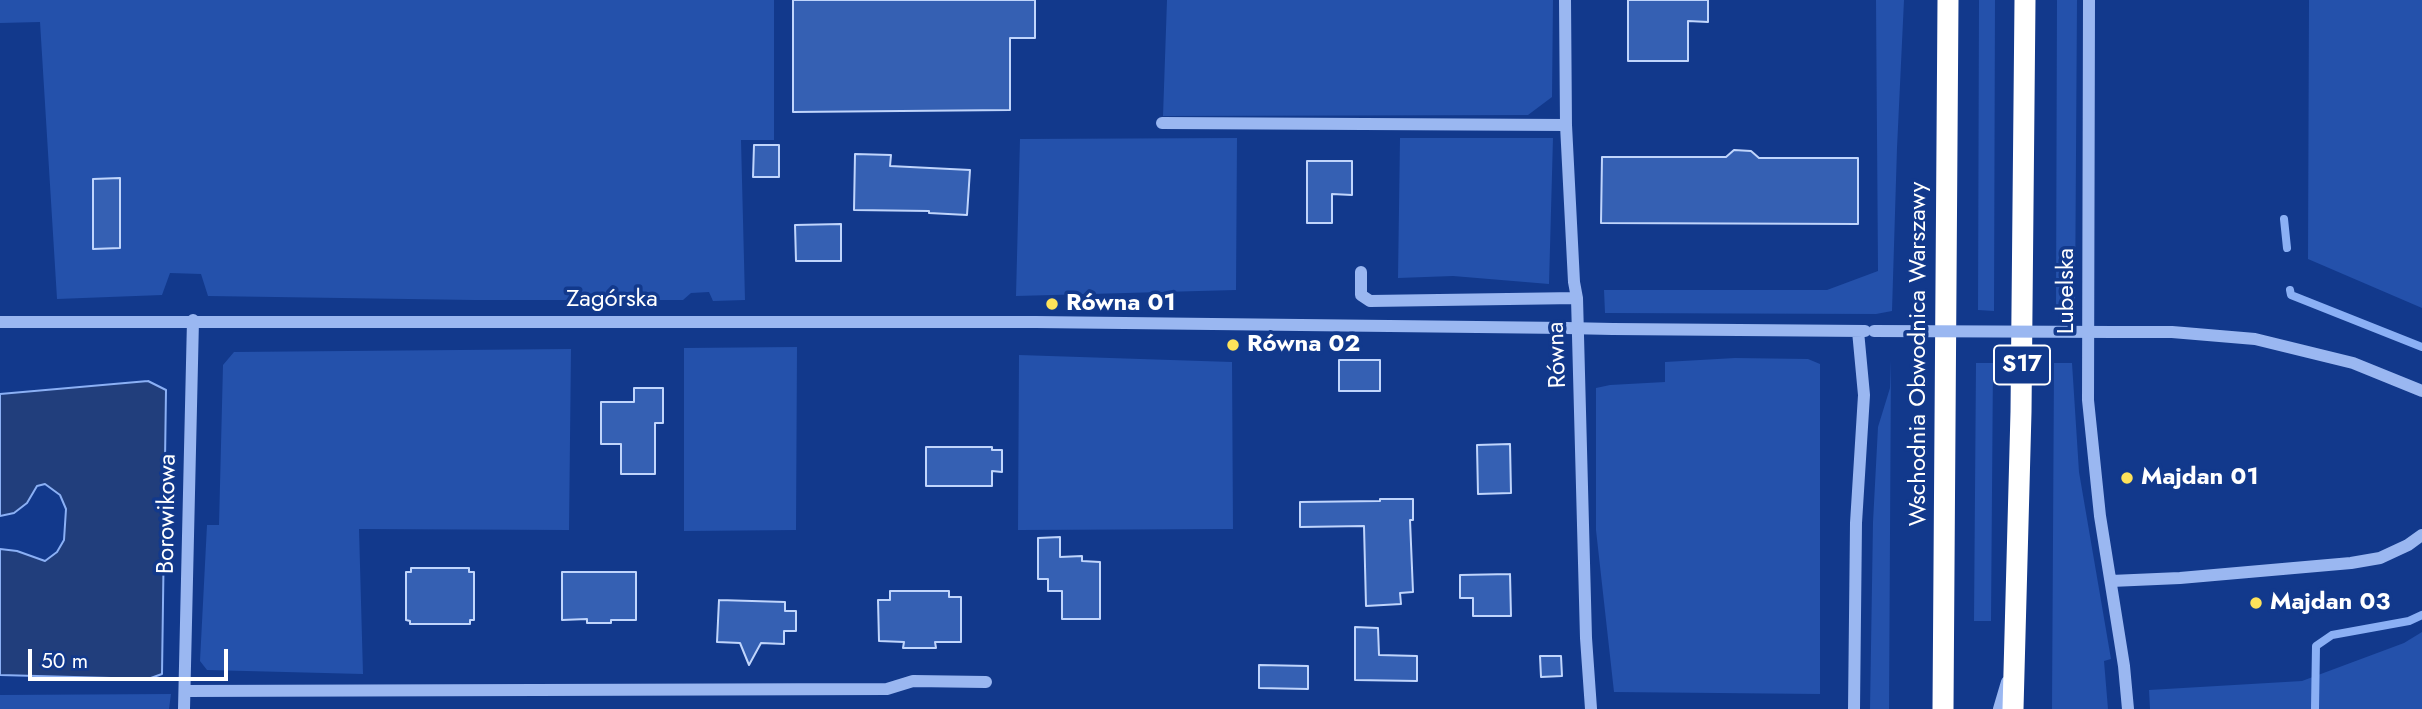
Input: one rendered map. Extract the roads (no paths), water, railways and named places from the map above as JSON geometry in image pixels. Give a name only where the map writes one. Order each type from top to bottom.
[{"type":"highway","name":"Wschodnia Obwodnica Warszawy","points":[[1943,709],[1948,0]]},
{"type":"highway","name":"S17","points":[[2013,709],[2021,412],[2025,0]]},
{"type":"street","name":"Równa","points":[[1565,0],[1566,125],[1577,298],[1586,638],[1591,709]]},
{"type":"street","name":"Lubelska","points":[[2089,0],[2088,400],[2100,516],[2124,666],[2128,709]]},
{"type":"street","points":[[1162,123],[1566,125]]},
{"type":"street","points":[[1361,272],[1361,295],[1370,301],[1577,298]]},
{"type":"street","name":"Zagórska","points":[[0,322],[193,320],[1224,324],[2172,332],[2255,339],[2353,363],[2422,391]]},
{"type":"street","name":"Borowikowa","points":[[184,709],[193,320]]},
{"type":"street","points":[[1854,709],[1856,523],[1864,395],[1858,331]]},
{"type":"street","points":[[2111,581],[2180,578],[2351,563],[2380,558],[2422,535]]},
{"type":"street","points":[[1999,709],[2013,658]]},
{"type":"street","points":[[185,691],[887,689],[913,681],[986,682]]},
{"type":"waterway","points":[[2284,219],[2287,248]]},
{"type":"waterway","points":[[2290,290],[2291,295],[2422,347]]},
{"type":"waterway","points":[[2315,709],[2316,646],[2332,635],[2409,621],[2422,615]]},
{"type":"place","name":"Równa 01","points":[[1052,304]]},
{"type":"place","name":"Równa 02","points":[[1233,345]]},
{"type":"place","name":"Majdan 01","points":[[2127,478]]},
{"type":"place","name":"Majdan 03","points":[[2256,603]]}]
